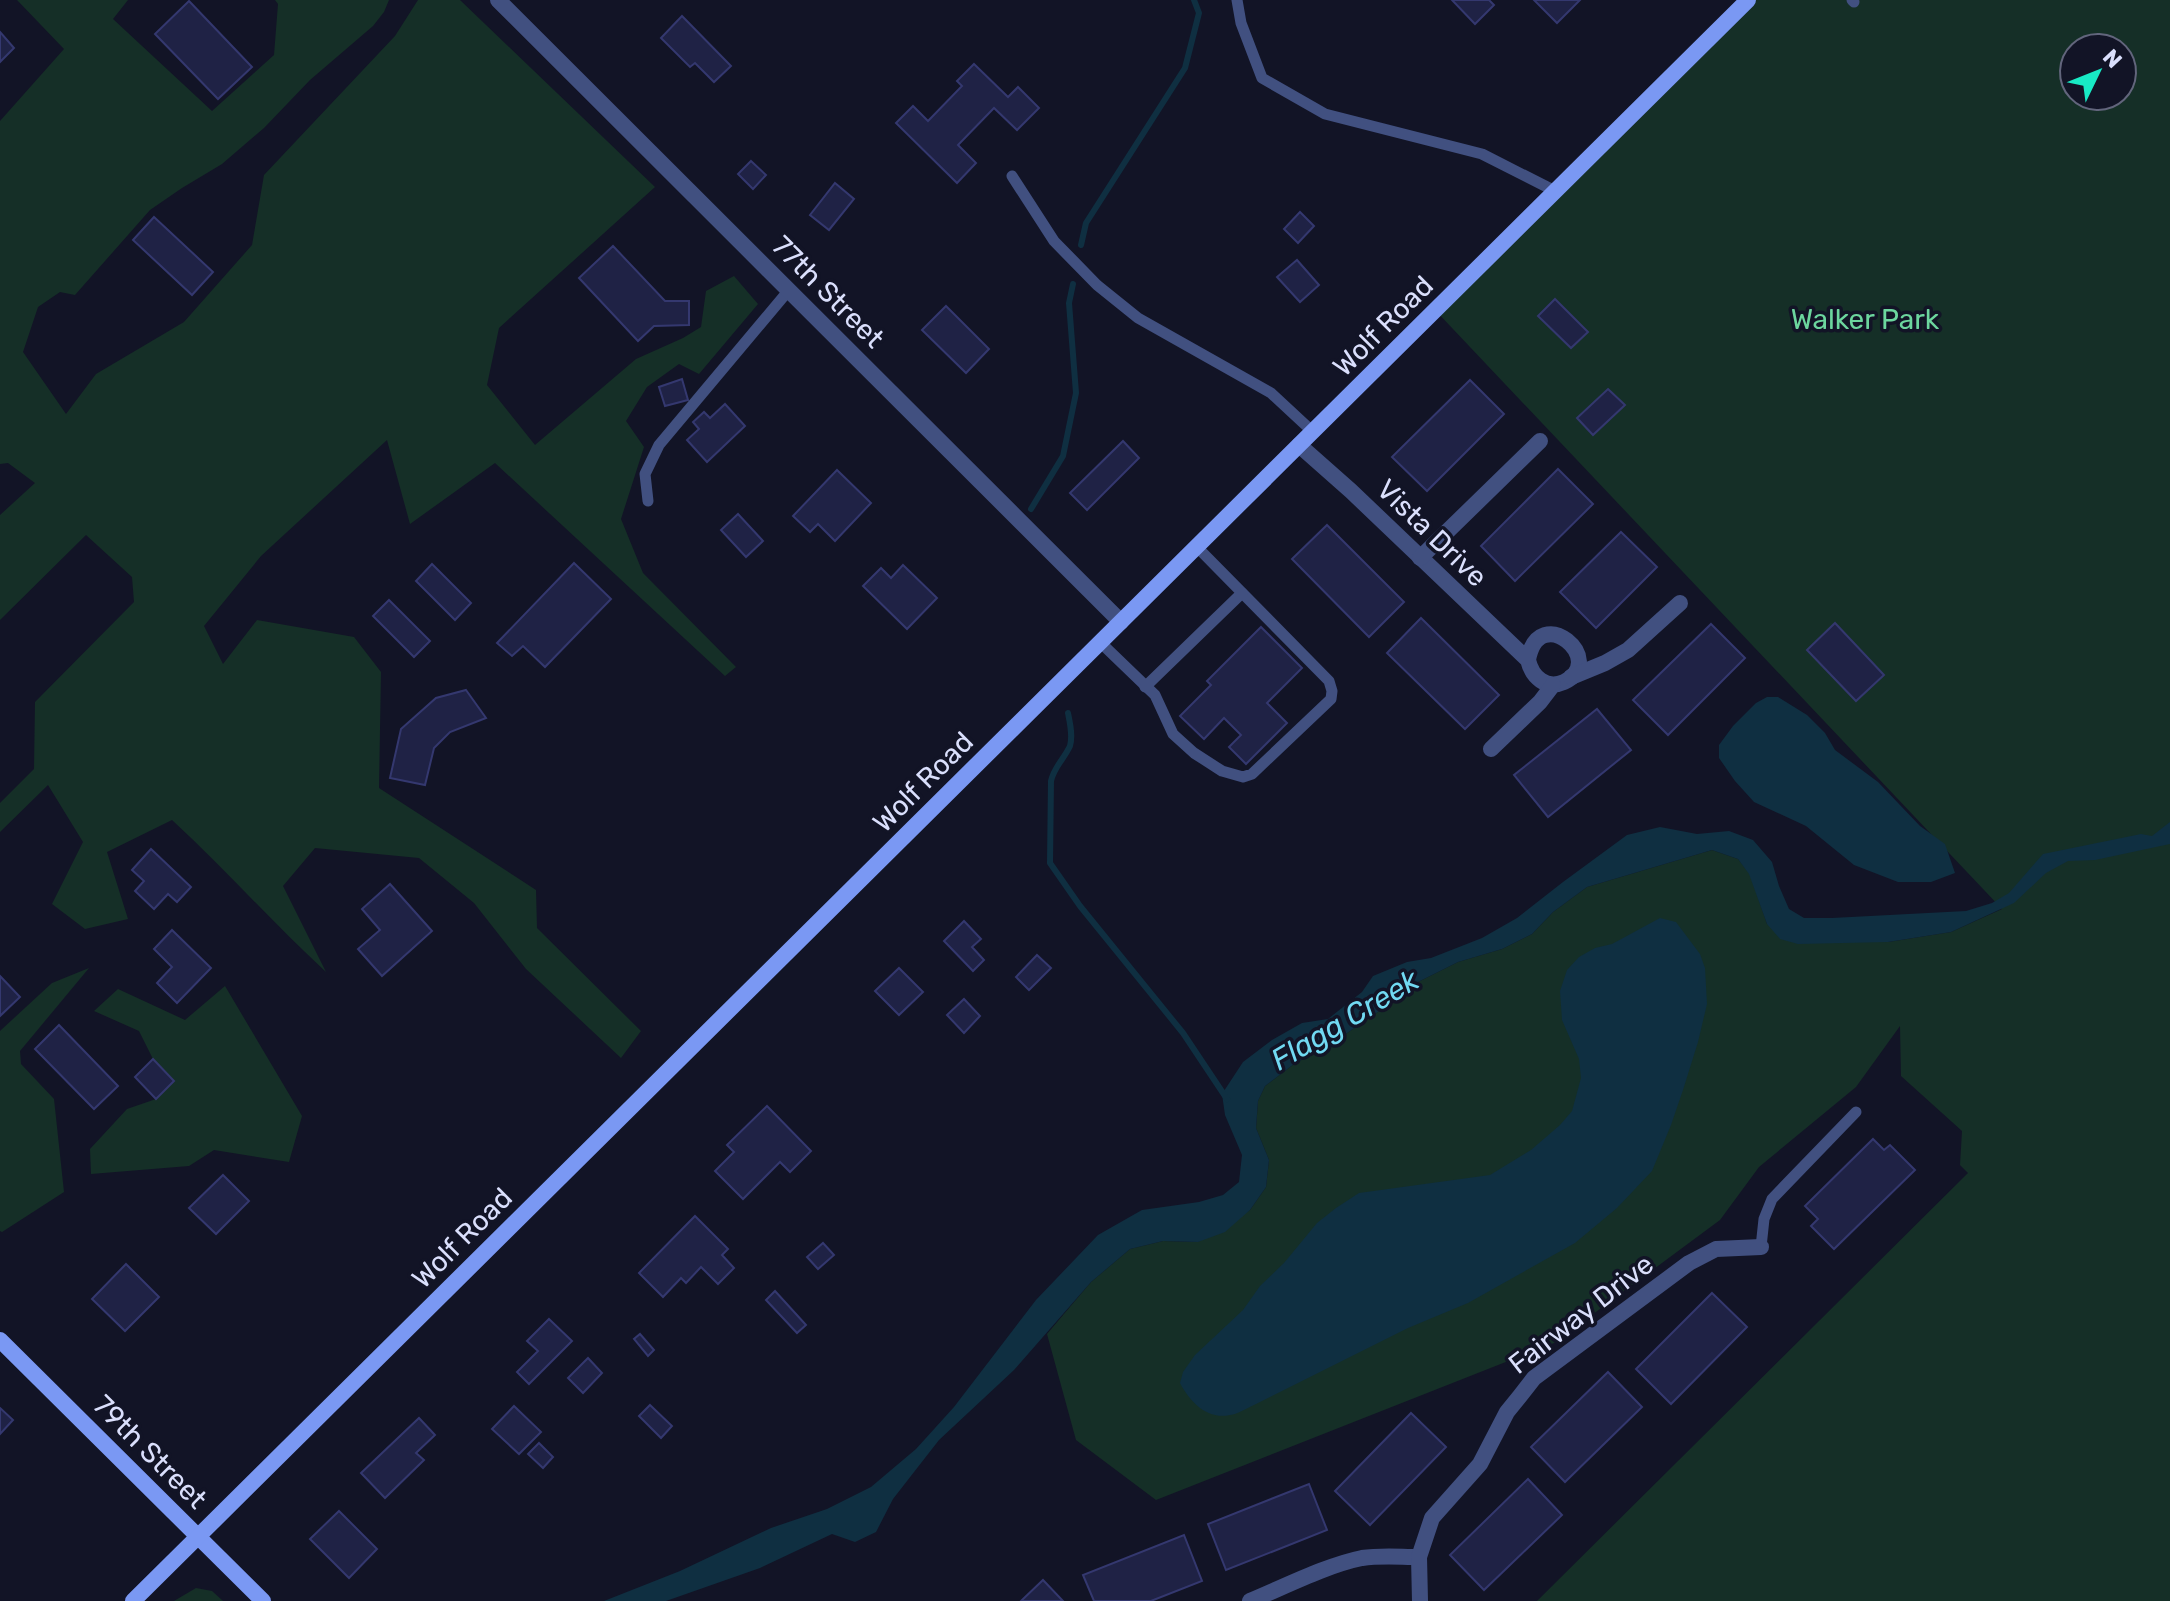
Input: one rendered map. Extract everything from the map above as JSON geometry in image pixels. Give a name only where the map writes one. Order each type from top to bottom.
[{"type":"street","name":"77th Street","points":[[498,0],[1121,622]]},
{"type":"street","name":"Wolf Road","points":[[133,1601],[1748,0]]},
{"type":"street","points":[[1420,558],[1540,441]]},
{"type":"street","name":"Vista Drive","points":[[1299,445],[1528,660],[1535,677],[1553,685]]},
{"type":"street","points":[[1491,749],[1540,702],[1553,685],[1628,650],[1680,603]]},
{"type":"street","points":[[1528,660],[1535,642],[1543,636],[1562,636],[1576,649],[1578,659],[1571,677]]},
{"type":"street","name":"Fairway Drive","points":[[1420,1601],[1419,1557],[1432,1518],[1480,1464],[1507,1412],[1534,1378],[1689,1263],[1716,1249],[1761,1247]]},
{"type":"street","name":"79th Street","points":[[0,1340],[263,1601]]},
{"type":"street","points":[[1250,1601],[1360,1559],[1419,1557]]},
{"type":"lane","points":[[1237,0],[1241,23],[1262,78],[1325,114],[1482,154],[1555,191]]},
{"type":"lane","points":[[1012,176],[1054,241],[1097,285],[1138,318],[1271,393],[1313,432]]},
{"type":"lane","points":[[648,501],[645,474],[659,445],[789,290]]},
{"type":"lane","points":[[1100,642],[1155,695],[1173,734],[1194,753],[1222,771],[1243,777],[1252,774],[1331,699],[1329,681],[1197,547]]},
{"type":"lane","points":[[1145,687],[1242,593]]},
{"type":"lane","points":[[1761,1247],[1764,1219],[1772,1199],[1856,1112]]},
{"type":"green space","points":[[17,0],[128,0],[113,19],[212,111],[274,55],[278,4],[275,0],[389,0],[373,26],[310,80],[264,128],[222,164],[150,210],[75,295],[60,292],[38,307],[23,352],[66,414],[96,374],[184,322],[252,245],[264,175],[395,36],[418,0],[460,0],[655,187],[499,328],[487,385],[535,445],[636,359],[701,327],[706,291],[734,276],[758,304],[699,374],[679,364],[647,387],[626,421],[644,447],[621,519],[643,573],[736,667],[725,676],[495,463],[410,524],[387,440],[261,556],[204,626],[223,664],[257,620],[354,637],[381,672],[379,788],[536,890],[537,928],[641,1031],[621,1058],[526,969],[474,903],[419,858],[315,848],[283,886],[326,972],[172,820],[107,852],[128,919],[85,929],[52,904],[83,842],[48,785],[0,832],[0,803],[34,769],[35,702],[134,602],[132,577],[86,535],[0,620],[0,515],[35,483],[8,463],[0,464],[0,121],[64,49]]},
{"type":"green space","name":"Walker Park","points":[[1755,0],[2170,0],[2170,1601],[1537,1601],[1968,1173],[1960,1165],[1962,1131],[1901,1076],[1900,1026],[1856,1087],[1759,1167],[1720,1220],[1554,1343],[1156,1500],[1076,1440],[1047,1334],[1091,1282],[1130,1249],[1163,1241],[1198,1242],[1250,1210],[1266,1187],[1269,1160],[1256,1128],[1258,1101],[1265,1086],[1294,1064],[1334,1042],[1385,1007],[1412,985],[1458,962],[1502,949],[1532,934],[1553,912],[1587,887],[1712,850],[1738,859],[1750,874],[1767,924],[1888,942],[1951,932],[2002,909],[1435,310]]},
{"type":"green space","points":[[89,968],[20,1051],[21,1064],[54,1099],[64,1192],[2,1232],[0,1031],[52,983]]},
{"type":"green space","points":[[225,986],[302,1116],[289,1162],[214,1150],[189,1166],[91,1174],[90,1149],[127,1109],[156,1099],[174,1081],[153,1059],[139,1031],[94,1011],[118,989],[185,1020]]},
{"type":"green space","points":[[196,1588],[212,1591],[223,1601],[174,1601]]},
{"type":"water","points":[[1767,697],[1778,697],[1807,715],[1825,733],[1835,750],[1878,782],[1920,826],[1945,844],[1955,873],[1931,882],[1898,882],[1854,865],[1806,826],[1754,802],[1719,758],[1719,745],[1756,703]]},
{"type":"water","name":"Flagg Creek","points":[[2170,822],[2170,844],[2095,860],[2068,861],[2046,873],[2014,903],[1951,932],[1888,942],[1798,944],[1780,939],[1767,924],[1749,874],[1738,859],[1712,850],[1587,887],[1553,912],[1532,934],[1502,949],[1458,962],[1412,985],[1385,1007],[1334,1042],[1294,1064],[1265,1086],[1258,1101],[1256,1128],[1269,1160],[1266,1187],[1250,1210],[1225,1232],[1198,1242],[1163,1241],[1130,1249],[1091,1282],[1014,1370],[939,1440],[893,1499],[876,1532],[855,1542],[832,1534],[760,1568],[666,1601],[604,1601],[680,1571],[771,1528],[827,1509],[871,1487],[916,1449],[954,1407],[1036,1300],[1098,1235],[1142,1210],[1199,1202],[1223,1195],[1239,1182],[1242,1155],[1225,1115],[1222,1094],[1243,1062],[1302,1023],[1328,1019],[1362,992],[1373,976],[1482,938],[1517,918],[1627,835],[1660,827],[1697,834],[1729,831],[1753,840],[1772,862],[1789,909],[1804,918],[1832,918],[1966,911],[1992,903],[2009,893],[2043,854],[2141,834],[2152,836]]},
{"type":"water","points":[[1660,918],[1676,922],[1700,954],[1705,968],[1707,1004],[1683,1090],[1652,1171],[1617,1208],[1575,1243],[1468,1303],[1408,1328],[1239,1412],[1214,1415],[1194,1403],[1180,1383],[1183,1372],[1195,1355],[1243,1310],[1260,1286],[1317,1223],[1336,1208],[1359,1193],[1490,1175],[1531,1150],[1560,1125],[1572,1111],[1581,1078],[1579,1059],[1562,1020],[1560,991],[1567,970],[1579,957],[1595,948],[1612,944]]},
{"type":"building","points":[[1452,0],[1489,0],[1494,5],[1475,24]]},
{"type":"building","points":[[1534,0],[1580,0],[1557,23]]},
{"type":"building","points":[[189,1],[252,67],[218,99],[155,34]]},
{"type":"building","points":[[682,16],[731,66],[714,82],[695,63],[690,67],[661,38]]},
{"type":"building","points":[[0,32],[14,48],[0,62]]},
{"type":"building","points":[[974,64],[1008,97],[1018,87],[1039,108],[1017,130],[994,108],[958,145],[976,163],[957,183],[896,123],[913,106],[928,121],[962,86],[957,81]]},
{"type":"building","points":[[751,161],[766,175],[753,189],[738,174]]},
{"type":"building","points":[[835,183],[854,199],[829,230],[810,215]]},
{"type":"building","points":[[1300,212],[1314,226],[1298,243],[1284,229]]},
{"type":"building","points":[[154,217],[213,272],[192,295],[133,240]]},
{"type":"building","points":[[613,246],[665,301],[689,301],[689,325],[654,326],[638,341],[579,278]]},
{"type":"building","points":[[1297,260],[1319,285],[1300,302],[1277,277]]},
{"type":"building","points":[[1555,299],[1588,332],[1571,348],[1538,316]]},
{"type":"building","points":[[946,306],[989,349],[966,373],[922,330]]},
{"type":"building","points":[[682,379],[688,400],[665,406],[659,387]]},
{"type":"building","points":[[1470,380],[1504,414],[1427,491],[1392,457]]},
{"type":"building","points":[[1608,389],[1625,405],[1593,435],[1577,418]]},
{"type":"building","points":[[725,404],[745,426],[707,462],[687,440],[699,429],[693,422],[704,412],[710,418]]},
{"type":"building","points":[[1123,441],[1139,458],[1087,510],[1070,493]]},
{"type":"building","points":[[1558,469],[1593,504],[1515,581],[1481,546]]},
{"type":"building","points":[[837,470],[871,503],[835,541],[818,524],[810,532],[793,516]]},
{"type":"building","points":[[738,514],[763,541],[746,557],[721,530]]},
{"type":"building","points":[[1327,525],[1404,602],[1369,637],[1292,559]]},
{"type":"building","points":[[1621,532],[1657,567],[1596,628],[1560,592]]},
{"type":"building","points":[[574,563],[611,599],[545,667],[523,646],[512,656],[497,643]]},
{"type":"building","points":[[432,564],[471,603],[455,620],[416,581]]},
{"type":"building","points":[[903,565],[937,598],[907,629],[863,586],[881,568],[891,578]]},
{"type":"building","points":[[389,600],[430,641],[414,657],[373,616]]},
{"type":"building","points":[[1421,618],[1499,695],[1465,729],[1387,653]]},
{"type":"building","points":[[1835,623],[1884,675],[1856,701],[1807,650]]},
{"type":"building","points":[[1711,624],[1745,658],[1668,735],[1633,700]]},
{"type":"building","points":[[1261,627],[1302,668],[1267,703],[1287,723],[1246,764],[1229,747],[1241,735],[1224,718],[1204,739],[1180,716],[1211,685],[1207,681]]},
{"type":"building","points":[[466,690],[486,718],[450,732],[434,748],[425,785],[390,778],[401,729],[436,698]]},
{"type":"building","points":[[1597,709],[1631,750],[1548,817],[1514,775]]},
{"type":"building","points":[[151,849],[191,887],[177,902],[168,894],[154,909],[135,891],[144,881],[132,870]]},
{"type":"building","points":[[390,884],[432,931],[382,976],[358,949],[380,930],[362,909]]},
{"type":"building","points":[[964,921],[981,939],[972,947],[984,960],[973,971],[944,941]]},
{"type":"building","points":[[172,930],[211,968],[177,1003],[157,983],[172,967],[154,949]]},
{"type":"building","points":[[1037,955],[1051,968],[1029,990],[1016,977]]},
{"type":"building","points":[[899,968],[923,992],[899,1015],[875,991]]},
{"type":"building","points":[[0,976],[20,997],[0,1016]]},
{"type":"building","points":[[964,999],[980,1016],[964,1033],[947,1015]]},
{"type":"building","points":[[59,1025],[118,1086],[94,1109],[35,1049]]},
{"type":"building","points":[[153,1059],[174,1081],[156,1099],[135,1077]]},
{"type":"building","points":[[767,1106],[811,1151],[790,1172],[780,1162],[743,1199],[715,1171],[734,1152],[727,1145]]},
{"type":"building","points":[[1873,1139],[1884,1150],[1890,1145],[1915,1170],[1834,1249],[1811,1226],[1818,1219],[1805,1206]]},
{"type":"building","points":[[223,1175],[249,1201],[216,1234],[189,1208]]},
{"type":"building","points":[[695,1216],[728,1249],[722,1255],[734,1268],[718,1284],[701,1267],[686,1283],[681,1278],[663,1297],[639,1273]]},
{"type":"building","points":[[823,1243],[834,1255],[818,1269],[807,1257]]},
{"type":"building","points":[[126,1264],[159,1297],[125,1331],[92,1299]]},
{"type":"building","points":[[775,1291],[806,1325],[797,1333],[766,1300]]},
{"type":"building","points":[[1712,1293],[1747,1327],[1671,1404],[1636,1369]]},
{"type":"building","points":[[549,1319],[572,1341],[529,1384],[517,1372],[538,1351],[527,1341]]},
{"type":"building","points":[[640,1334],[654,1350],[648,1356],[634,1339]]},
{"type":"building","points":[[588,1358],[602,1373],[583,1393],[568,1378]]},
{"type":"building","points":[[1608,1372],[1642,1407],[1565,1482],[1531,1447]]},
{"type":"building","points":[[650,1405],[672,1426],[661,1438],[639,1416]]},
{"type":"building","points":[[514,1406],[541,1432],[519,1454],[492,1429]]},
{"type":"building","points":[[0,1408],[13,1420],[0,1434]]},
{"type":"building","points":[[1411,1413],[1446,1447],[1370,1525],[1335,1491]]},
{"type":"building","points":[[419,1418],[435,1435],[416,1453],[424,1460],[385,1498],[361,1473]]},
{"type":"building","points":[[539,1443],[553,1457],[543,1468],[528,1454]]},
{"type":"building","points":[[1528,1479],[1562,1515],[1484,1590],[1450,1555]]},
{"type":"building","points":[[1309,1484],[1327,1530],[1226,1570],[1208,1524]]},
{"type":"building","points":[[339,1511],[377,1549],[349,1578],[310,1539]]},
{"type":"building","points":[[1184,1535],[1202,1581],[1151,1601],[1094,1601],[1083,1575]]},
{"type":"building","points":[[1043,1580],[1063,1601],[1021,1601]]},
{"type":"waterway","points":[[1081,245],[1086,223],[1185,68],[1199,13],[1194,0]]},
{"type":"waterway","points":[[1031,509],[1063,456],[1076,393],[1069,303],[1073,284]]},
{"type":"waterway","points":[[1068,713],[1070,746],[1051,781],[1050,863],[1080,906],[1183,1033],[1227,1099]]}]
